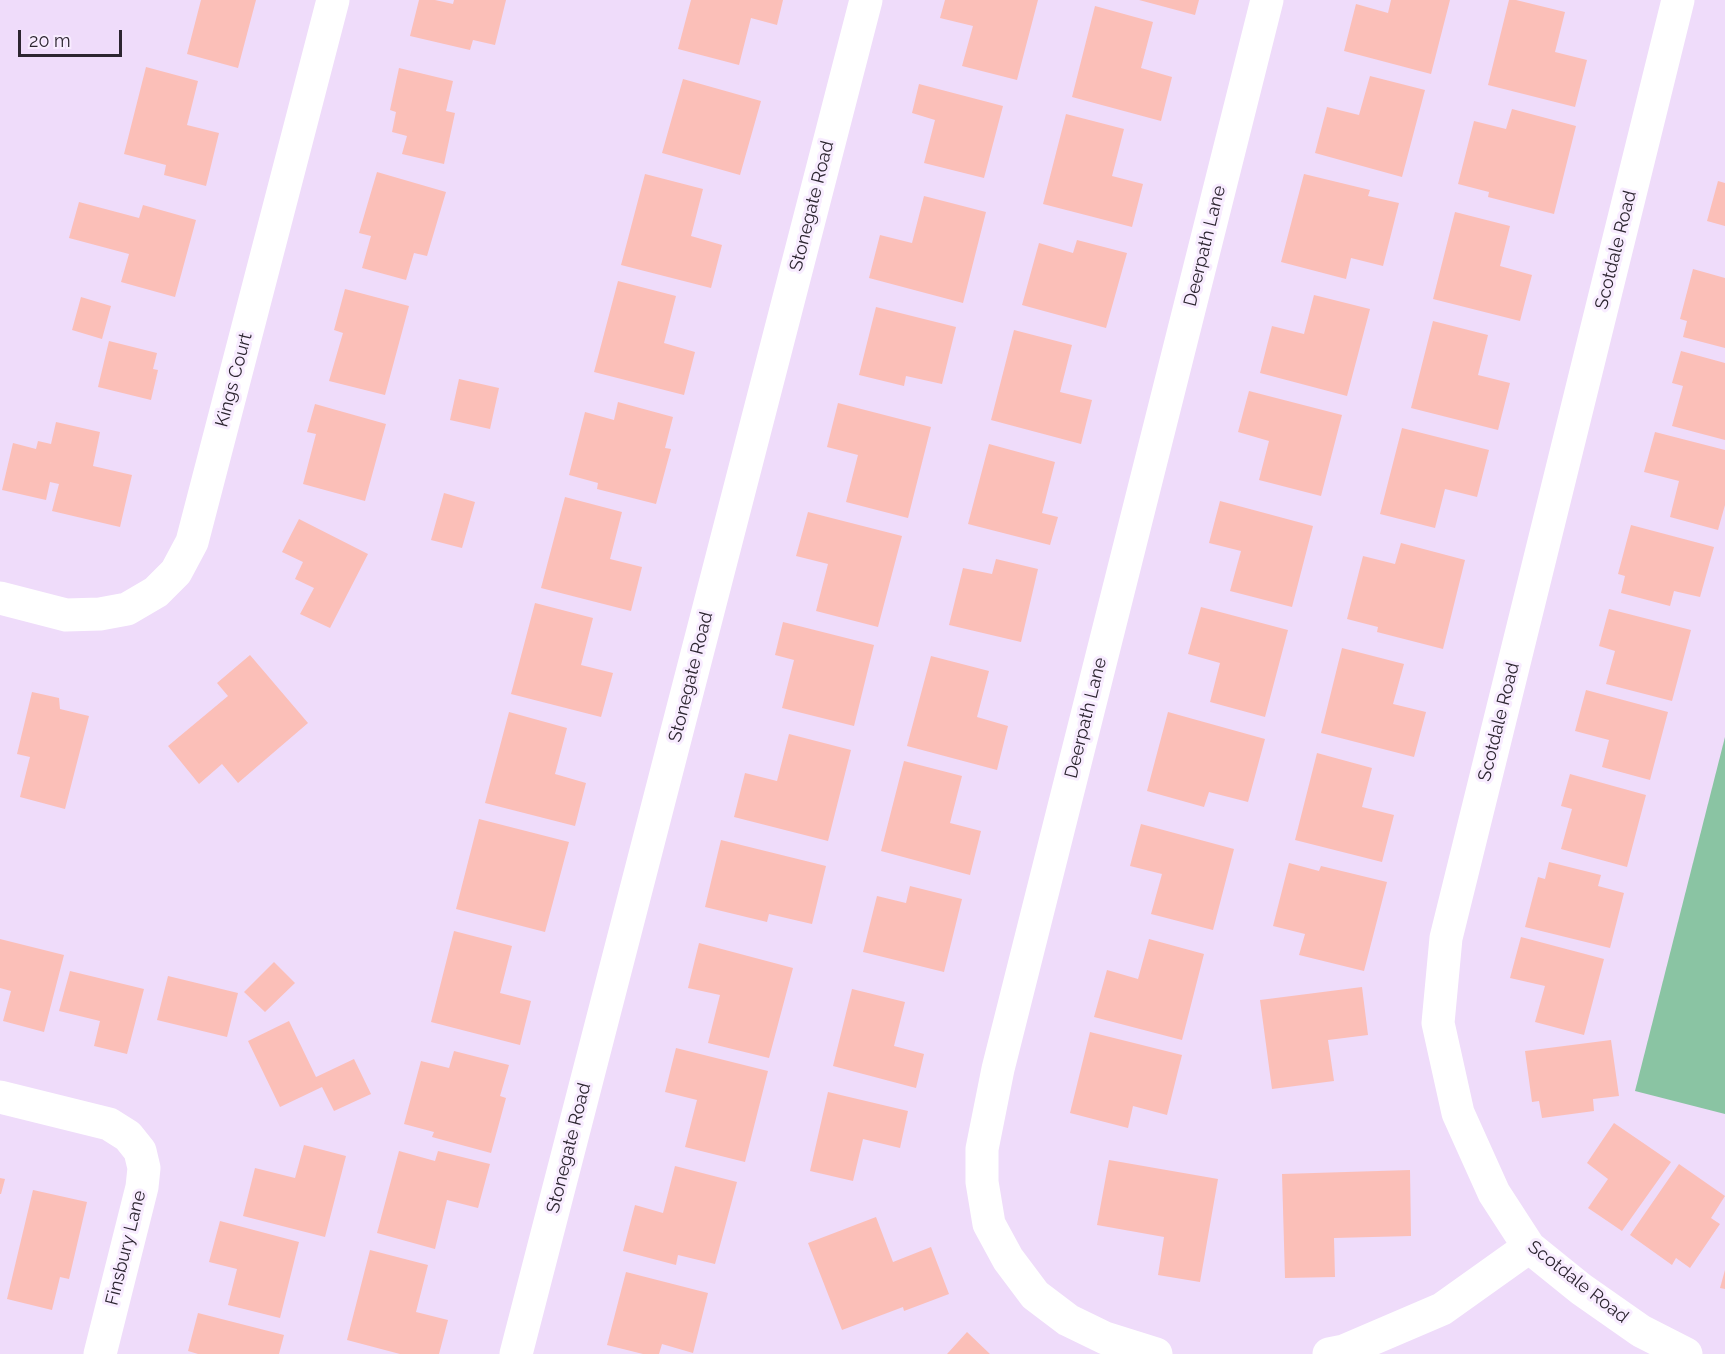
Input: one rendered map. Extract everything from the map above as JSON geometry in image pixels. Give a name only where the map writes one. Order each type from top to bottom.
[{"type":"street","name":"Kings Court","points":[[0,598],[66,615],[100,614],[127,609],[156,592],[176,572],[192,542],[333,0]]},
{"type":"street","name":"Stonegate Road","points":[[516,1354],[866,0]]},
{"type":"street","name":"Deerpath Lane","points":[[1156,1354],[1105,1338],[1068,1320],[1035,1295],[1008,1259],[989,1224],[982,1182],[982,1149],[1001,1057],[1267,0]]},
{"type":"street","name":"Scotdale Road","points":[[1678,0],[1446,938],[1438,1023],[1458,1113],[1494,1193],[1529,1247],[1581,1289],[1641,1331],[1686,1354]]},
{"type":"street","name":"Finsbury Lane","points":[[0,1097],[109,1124],[128,1136],[140,1151],[144,1168],[142,1188],[100,1354]]},
{"type":"street","points":[[1329,1354],[1354,1347],[1442,1309],[1529,1247]]},
{"type":"green space","points":[[1725,737],[1725,1114],[1635,1091]]},
{"type":"building","points":[[201,0],[256,0],[238,68],[187,54]]},
{"type":"building","points":[[419,0],[435,0],[453,4],[454,0],[506,0],[495,45],[473,40],[470,50],[410,36]]},
{"type":"building","points":[[691,0],[783,0],[777,25],[751,18],[739,65],[678,49]]},
{"type":"building","points":[[945,0],[1038,0],[1017,80],[962,66],[973,26],[940,18]]},
{"type":"building","points":[[1139,0],[1199,0],[1195,15]]},
{"type":"building","points":[[1391,0],[1450,0],[1431,74],[1344,51],[1356,4],[1388,13]]},
{"type":"building","points":[[1509,0],[1565,12],[1555,52],[1587,60],[1575,107],[1488,85]]},
{"type":"building","points":[[1095,6],[1153,22],[1141,68],[1172,77],[1161,121],[1072,97]]},
{"type":"building","points":[[146,67],[198,81],[187,125],[219,133],[206,186],[164,175],[166,165],[124,154]]},
{"type":"building","points":[[399,68],[453,81],[446,111],[455,113],[444,164],[402,154],[407,136],[392,132],[396,112],[390,110]]},
{"type":"building","points":[[1370,76],[1425,90],[1402,177],[1315,153],[1327,107],[1359,115]]},
{"type":"building","points":[[683,79],[761,101],[740,175],[662,153]]},
{"type":"building","points":[[919,84],[1003,106],[984,178],[924,163],[935,120],[912,113]]},
{"type":"building","points":[[1512,109],[1576,126],[1554,214],[1488,197],[1489,192],[1458,184],[1474,121],[1506,129]]},
{"type":"building","points":[[1066,114],[1124,129],[1112,176],[1143,184],[1132,227],[1043,204]]},
{"type":"building","points":[[377,172],[446,192],[427,256],[414,253],[406,280],[362,268],[371,236],[359,233]]},
{"type":"building","points":[[645,174],[703,189],[691,236],[722,245],[711,288],[621,265]]},
{"type":"building","points":[[1304,174],[1370,190],[1368,196],[1399,203],[1383,266],[1351,258],[1346,279],[1281,262]]},
{"type":"building","points":[[1718,181],[1725,183],[1725,226],[1707,221]]},
{"type":"building","points":[[924,196],[986,212],[963,303],[869,278],[880,235],[912,243]]},
{"type":"building","points":[[79,202],[139,218],[143,205],[196,220],[175,297],[121,282],[129,254],[69,238]]},
{"type":"building","points":[[1455,212],[1510,226],[1500,266],[1532,275],[1520,321],[1433,299]]},
{"type":"building","points":[[1077,240],[1127,253],[1106,328],[1022,305],[1039,243],[1073,253]]},
{"type":"building","points":[[1693,269],[1725,278],[1725,348],[1683,337],[1687,321],[1680,319]]},
{"type":"building","points":[[618,281],[676,296],[664,343],[695,352],[684,395],[594,372]]},
{"type":"building","points":[[345,289],[409,306],[385,395],[329,381],[343,333],[334,330]]},
{"type":"building","points":[[1314,295],[1370,309],[1347,396],[1260,373],[1272,326],[1304,334]]},
{"type":"building","points":[[81,297],[111,306],[102,339],[72,330]]},
{"type":"building","points":[[876,307],[956,327],[942,384],[906,376],[904,386],[859,375]]},
{"type":"building","points":[[1433,321],[1488,335],[1478,375],[1510,383],[1498,430],[1411,408]]},
{"type":"building","points":[[1014,330],[1072,345],[1060,392],[1092,400],[1081,444],[991,420]]},
{"type":"building","points":[[109,341],[157,353],[153,369],[158,370],[151,400],[98,387]]},
{"type":"building","points":[[1681,351],[1725,363],[1725,440],[1672,426],[1683,386],[1672,383]]},
{"type":"building","points":[[459,379],[499,388],[490,429],[450,420]]},
{"type":"building","points":[[1249,391],[1342,415],[1321,496],[1259,480],[1269,441],[1238,432]]},
{"type":"building","points":[[618,402],[673,417],[665,448],[671,449],[656,504],[597,489],[598,483],[569,475],[585,412],[614,420]]},
{"type":"building","points":[[838,403],[931,427],[908,518],[846,502],[858,455],[827,447]]},
{"type":"building","points":[[315,404],[386,424],[365,501],[303,484],[316,434],[307,432]]},
{"type":"building","points":[[56,422],[100,432],[93,466],[132,475],[120,527],[52,511],[59,484],[50,482],[46,500],[2,490],[13,443],[36,449],[38,441],[51,444]]},
{"type":"building","points":[[1402,428],[1489,450],[1477,497],[1445,489],[1435,528],[1380,514]]},
{"type":"building","points":[[1655,432],[1725,450],[1725,505],[1718,530],[1670,517],[1679,481],[1644,472]]},
{"type":"building","points":[[989,444],[1055,462],[1042,513],[1058,517],[1050,545],[968,524]]},
{"type":"building","points":[[444,493],[475,502],[462,548],[431,540]]},
{"type":"building","points":[[565,497],[622,512],[610,559],[642,567],[631,611],[541,588]]},
{"type":"building","points":[[1220,501],[1313,526],[1292,607],[1230,591],[1241,551],[1209,543]]},
{"type":"building","points":[[808,512],[902,536],[878,627],[816,611],[828,564],[796,556]]},
{"type":"building","points":[[299,519],[368,554],[330,628],[300,614],[314,588],[295,579],[303,562],[282,552]]},
{"type":"building","points":[[1631,525],[1714,547],[1700,597],[1674,591],[1670,606],[1621,593],[1625,576],[1618,574]]},
{"type":"building","points":[[1401,543],[1465,560],[1443,649],[1377,632],[1378,627],[1347,619],[1363,556],[1395,564]]},
{"type":"building","points":[[996,559],[1038,569],[1021,642],[949,625],[963,568],[992,574]]},
{"type":"building","points":[[535,603],[593,618],[581,665],[613,673],[601,717],[511,694]]},
{"type":"building","points":[[1201,607],[1288,630],[1265,717],[1210,702],[1220,663],[1188,654]]},
{"type":"building","points":[[1609,609],[1691,630],[1672,701],[1606,684],[1615,651],[1599,646]]},
{"type":"building","points":[[783,622],[874,645],[854,726],[782,708],[794,660],[775,655]]},
{"type":"building","points":[[1342,648],[1404,664],[1393,704],[1426,712],[1414,757],[1321,733]]},
{"type":"building","points":[[250,655],[308,723],[238,783],[222,764],[199,784],[168,746],[228,696],[217,683]]},
{"type":"building","points":[[931,656],[989,671],[977,717],[1008,726],[997,770],[907,746]]},
{"type":"building","points":[[1586,690],[1668,712],[1650,780],[1602,767],[1609,740],[1575,731]]},
{"type":"building","points":[[32,692],[59,698],[60,709],[89,716],[65,809],[20,797],[30,757],[17,754]]},
{"type":"building","points":[[509,712],[567,728],[555,774],[586,783],[575,826],[485,803]]},
{"type":"building","points":[[1168,712],[1265,739],[1248,802],[1209,792],[1204,807],[1147,791]]},
{"type":"building","points":[[789,734],[851,750],[828,841],[734,817],[745,773],[777,781]]},
{"type":"building","points":[[1317,753],[1372,768],[1362,807],[1394,815],[1382,862],[1295,840]]},
{"type":"building","points":[[904,761],[962,776],[950,823],[981,831],[970,875],[881,851]]},
{"type":"building","points":[[1570,774],[1646,795],[1627,867],[1561,849],[1572,809],[1561,806]]},
{"type":"building","points":[[479,819],[569,842],[545,932],[456,909]]},
{"type":"building","points":[[1141,824],[1234,849],[1213,930],[1151,914],[1162,874],[1130,866]]},
{"type":"building","points":[[721,840],[826,866],[812,924],[769,914],[767,922],[705,907]]},
{"type":"building","points":[[1549,862],[1601,875],[1598,886],[1624,893],[1610,948],[1525,927],[1538,877],[1545,879]]},
{"type":"building","points":[[1289,863],[1319,871],[1321,866],[1387,882],[1364,971],[1299,955],[1305,934],[1273,926]]},
{"type":"building","points":[[910,886],[962,899],[944,972],[863,952],[877,896],[906,903]]},
{"type":"building","points":[[454,931],[512,946],[500,993],[531,1001],[520,1045],[431,1022]]},
{"type":"building","points":[[1521,937],[1604,959],[1584,1035],[1535,1022],[1545,986],[1510,978]]},
{"type":"building","points":[[0,939],[64,955],[44,1032],[3,1021],[11,991],[0,988]]},
{"type":"building","points":[[1149,939],[1204,954],[1182,1040],[1094,1017],[1107,970],[1138,979]]},
{"type":"building","points":[[699,943],[793,968],[769,1058],[708,1043],[720,995],[688,988]]},
{"type":"building","points":[[274,962],[295,983],[265,1012],[244,992]]},
{"type":"building","points":[[70,971],[144,989],[127,1054],[94,1046],[100,1021],[59,1011]]},
{"type":"building","points":[[168,976],[238,993],[227,1037],[157,1020]]},
{"type":"building","points":[[1362,987],[1368,1035],[1328,1040],[1334,1081],[1272,1089],[1260,1000]]},
{"type":"building","points":[[852,989],[905,1002],[894,1046],[924,1054],[916,1088],[833,1066]]},
{"type":"building","points":[[289,1021],[316,1077],[354,1059],[371,1094],[334,1111],[322,1087],[280,1107],[248,1041]]},
{"type":"building","points":[[1090,1032],[1182,1055],[1167,1115],[1133,1106],[1128,1128],[1070,1113]]},
{"type":"building","points":[[1611,1040],[1619,1096],[1593,1099],[1594,1111],[1542,1118],[1539,1101],[1532,1102],[1525,1051]]},
{"type":"building","points":[[676,1048],[768,1071],[745,1162],[685,1147],[697,1100],[665,1092]]},
{"type":"building","points":[[454,1051],[509,1065],[500,1096],[506,1098],[491,1153],[432,1137],[434,1132],[404,1124],[421,1061],[449,1068]]},
{"type":"building","points":[[828,1092],[908,1111],[900,1148],[863,1139],[853,1181],[810,1171]]},
{"type":"building","points":[[1614,1123],[1671,1162],[1622,1231],[1588,1208],[1608,1179],[1587,1163]]},
{"type":"building","points":[[304,1145],[346,1156],[325,1237],[243,1216],[255,1168],[295,1178]]},
{"type":"building","points":[[399,1151],[435,1161],[438,1151],[490,1164],[478,1208],[447,1200],[435,1249],[377,1233]]},
{"type":"building","points":[[1109,1160],[1218,1179],[1200,1282],[1158,1275],[1164,1237],[1097,1225]]},
{"type":"building","points":[[1679,1164],[1725,1196],[1711,1218],[1720,1224],[1690,1268],[1676,1258],[1672,1265],[1630,1235]]},
{"type":"building","points":[[675,1166],[737,1182],[715,1264],[678,1255],[676,1265],[623,1251],[635,1205],[663,1213]]},
{"type":"building","points":[[1410,1170],[1411,1236],[1334,1238],[1335,1277],[1285,1278],[1282,1174]]},
{"type":"building","points":[[0,1178],[5,1179],[1,1194],[0,1194]]},
{"type":"building","points":[[33,1190],[87,1202],[69,1279],[60,1277],[52,1310],[7,1299]]},
{"type":"building","points":[[876,1217],[893,1262],[931,1247],[949,1294],[904,1311],[903,1307],[842,1330],[808,1243]]},
{"type":"building","points":[[220,1221],[299,1242],[280,1318],[228,1305],[237,1269],[209,1262]]},
{"type":"building","points":[[370,1250],[428,1265],[416,1312],[448,1320],[439,1354],[400,1354],[347,1340]]},
{"type":"building","points":[[1725,1270],[1725,1289],[1720,1288]]},
{"type":"building","points":[[626,1272],[708,1293],[693,1353],[662,1344],[659,1354],[643,1354],[607,1345]]},
{"type":"building","points":[[198,1313],[284,1335],[279,1354],[198,1354],[188,1351]]},
{"type":"building","points":[[967,1332],[990,1354],[947,1354]]}]
